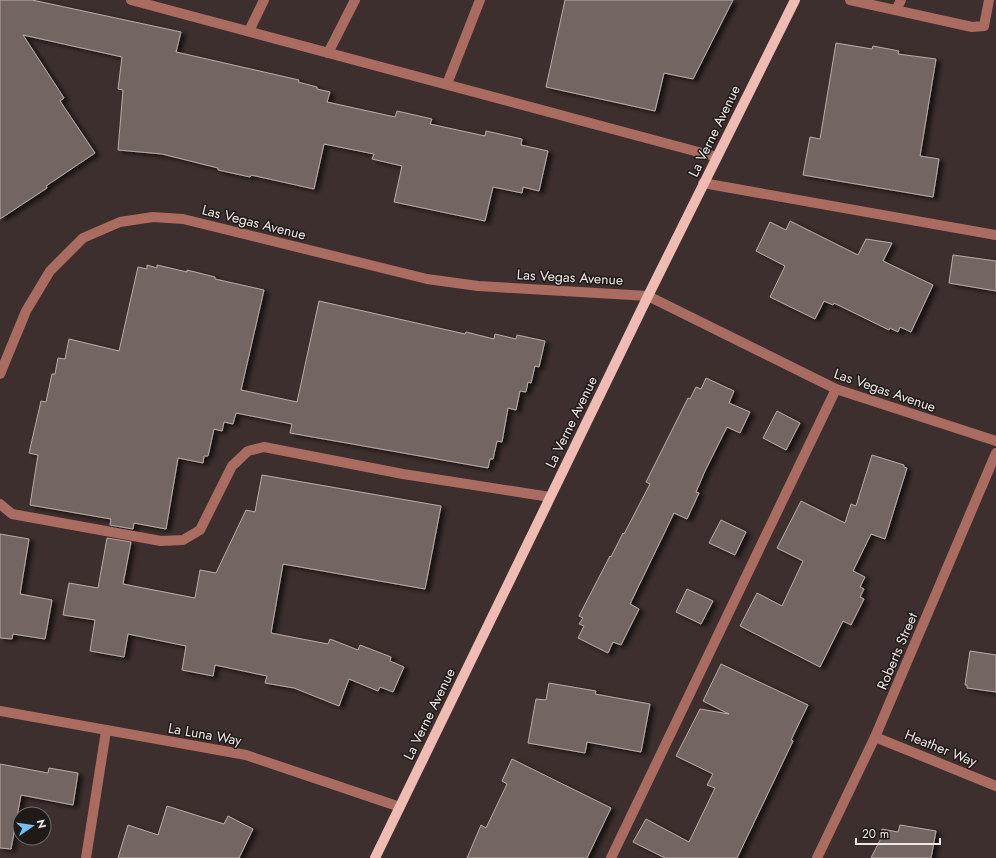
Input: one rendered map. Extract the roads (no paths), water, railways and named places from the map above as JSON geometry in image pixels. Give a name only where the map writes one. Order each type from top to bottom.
[{"type":"main road","name":"La Verne Avenue","points":[[375,858],[703,183],[795,0]]},
{"type":"street","points":[[131,0],[717,156]]},
{"type":"street","points":[[249,31],[264,0]]},
{"type":"street","points":[[328,53],[356,0]]},
{"type":"street","points":[[447,84],[480,0]]},
{"type":"street","points":[[850,0],[972,27],[984,26],[989,0]]},
{"type":"street","points":[[896,10],[901,0]]},
{"type":"street","points":[[703,183],[996,235]]},
{"type":"street","name":"Las Vegas Avenue","points":[[0,374],[26,311],[50,271],[83,238],[120,222],[153,217],[183,219],[427,279],[478,286],[648,296],[836,390],[996,441]]},
{"type":"street","points":[[611,858],[836,390]]},
{"type":"street","points":[[0,504],[12,514],[161,541],[184,540],[200,530],[232,466],[248,451],[264,447],[403,474],[550,497]]},
{"type":"street","name":"Roberts Street","points":[[817,858],[876,737],[996,453]]},
{"type":"street","name":"La Luna Way","points":[[0,711],[246,755],[400,807]]},
{"type":"street","points":[[86,858],[106,731]]},
{"type":"street","name":"Heather Way","points":[[876,737],[996,786]]}]
